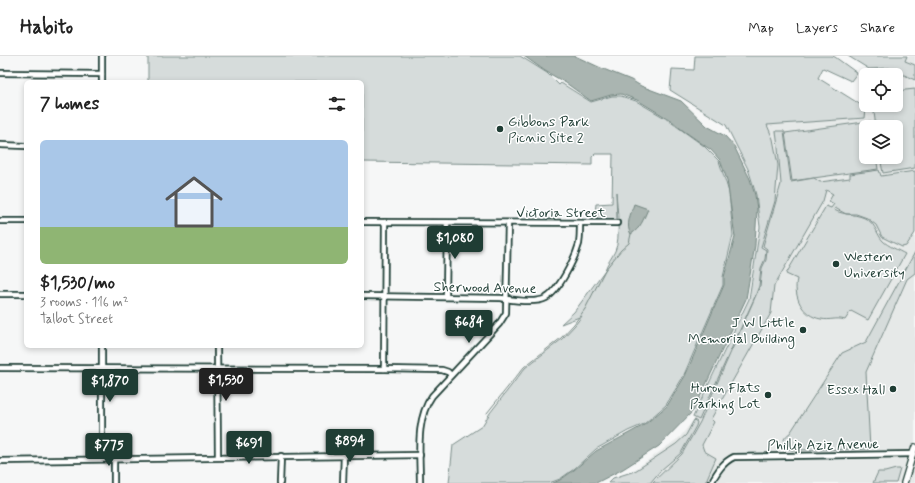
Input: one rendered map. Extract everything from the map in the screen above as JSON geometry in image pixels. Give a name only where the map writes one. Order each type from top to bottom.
[{"type":"main road","points":[[904,483],[915,447]]},
{"type":"street","points":[[102,56],[102,80]]},
{"type":"street","points":[[0,73],[102,74]]},
{"type":"street","points":[[0,145],[24,146]]},
{"type":"street","points":[[0,221],[24,221]]},
{"type":"street","name":"Victoria Street","points":[[364,222],[617,223]]},
{"type":"street","points":[[384,369],[385,222]]},
{"type":"street","name":"Sherwood Avenue","points":[[364,296],[501,298],[514,300],[541,300],[547,298],[554,292],[574,260],[579,244],[580,222]]},
{"type":"street","points":[[446,297],[447,223]]},
{"type":"street","points":[[420,483],[421,424],[423,413],[432,396],[504,318],[507,310],[508,223]]},
{"type":"street","points":[[0,294],[24,294]]},
{"type":"street","points":[[102,348],[102,459]]},
{"type":"street","points":[[217,348],[218,457]]},
{"type":"street","points":[[0,368],[384,369],[442,370],[451,375]]},
{"type":"street","name":"Phillip Aziz Avenue","points":[[711,483],[722,466],[729,459],[734,457],[914,454]]},
{"type":"street","points":[[0,461],[344,455],[420,456]]},
{"type":"street","points":[[343,483],[344,455]]},
{"type":"street","points":[[280,456],[280,483]]},
{"type":"street","points":[[114,459],[114,483]]},
{"type":"shaded area","points":[[148,56],[520,56],[547,73],[559,85],[561,83],[591,102],[612,96],[621,96],[636,101],[665,118],[704,146],[719,161],[729,192],[733,235],[723,277],[723,285],[683,377],[666,405],[644,424],[596,449],[574,469],[560,479],[549,483],[449,483],[453,445],[482,426],[490,413],[525,368],[562,339],[575,325],[582,316],[561,324],[574,312],[605,270],[614,254],[618,239],[616,192],[617,220],[599,219],[595,213],[596,204],[612,203],[613,154],[595,154],[592,157],[592,165],[364,162],[364,80],[148,80]]},
{"type":"shaded area","points":[[524,56],[575,56],[631,80],[641,86],[681,101],[707,126],[725,136],[734,146],[750,179],[755,195],[757,209],[755,245],[746,299],[694,410],[659,446],[623,469],[596,483],[553,483],[574,470],[596,451],[644,425],[667,406],[685,376],[724,285],[724,277],[735,237],[727,180],[720,160],[711,150],[672,121],[637,100],[621,94],[611,95],[591,101]]},
{"type":"shaded area","points":[[695,56],[832,56],[857,73],[851,81],[823,68],[818,78],[859,104],[859,112],[866,112],[865,118],[767,125],[773,139],[778,165],[775,201],[761,247],[766,250],[765,259],[761,268],[759,286],[699,420],[693,417],[749,299],[760,227],[756,195],[748,169],[726,125],[670,90],[672,69],[694,70]]},
{"type":"shaded area","points":[[848,56],[907,56],[905,61],[915,65],[915,80],[903,74],[903,68],[867,68]]},
{"type":"shaded area","name":"Western University","points":[[883,56],[915,56],[915,483],[607,483],[637,468],[680,437],[698,414],[754,290],[761,238],[755,182],[731,127],[861,115],[862,112],[903,112],[903,68],[879,68]]},
{"type":"shaded area","points":[[915,89],[915,168],[883,173],[881,164],[903,164],[903,120],[875,120],[874,112],[903,112],[903,90]]},
{"type":"shaded area","points":[[859,123],[859,164],[877,164],[878,169],[792,181],[785,133]]},
{"type":"shaded area","points":[[776,131],[784,131],[791,182],[814,178],[820,182],[850,178],[850,174],[879,170],[881,176],[915,171],[915,233],[906,246],[902,247],[882,237],[876,225],[867,218],[856,214],[847,214],[860,216],[871,222],[883,241],[905,254],[868,320],[851,311],[845,320],[814,317],[804,310],[800,304],[796,292],[797,279],[786,274],[826,206],[831,208],[834,204],[829,201],[833,194],[826,190],[823,201],[774,286],[771,313],[711,419],[714,422],[702,445],[704,451],[716,458],[705,483],[652,483],[682,454],[700,422],[760,286],[762,268],[766,260],[767,249],[763,246],[781,184]],"holes":[[[835,208],[845,214],[838,212],[834,210]]]},
{"type":"shaded area","points":[[634,204],[648,209],[639,226],[631,234],[629,231],[629,223]]},
{"type":"shaded area","points":[[915,252],[915,273],[907,279],[866,372],[870,449],[792,450],[784,448],[783,441],[790,433],[842,353],[866,342]]},
{"type":"shaded area","points":[[694,420],[697,422],[696,426],[681,453],[661,470],[650,483],[608,483],[613,478],[635,471],[676,444],[686,435]]},
{"type":"shaded area","points":[[900,469],[896,483],[873,483],[878,472]]},
{"type":"waterway","points":[[487,413],[524,367],[561,338],[574,324],[585,309],[605,270],[621,250],[629,243],[631,234]]},
{"type":"place","name":"Gibbons Park Picnic Site 2","points":[[500,129]]},
{"type":"place","name":"Western University","points":[[836,264]]},
{"type":"place","name":"J W Little Memorial Building","points":[[803,330]]},
{"type":"place","name":"Essex Hall","points":[[893,389]]},
{"type":"place","name":"Huron Flats Parking Lot","points":[[768,395]]}]
